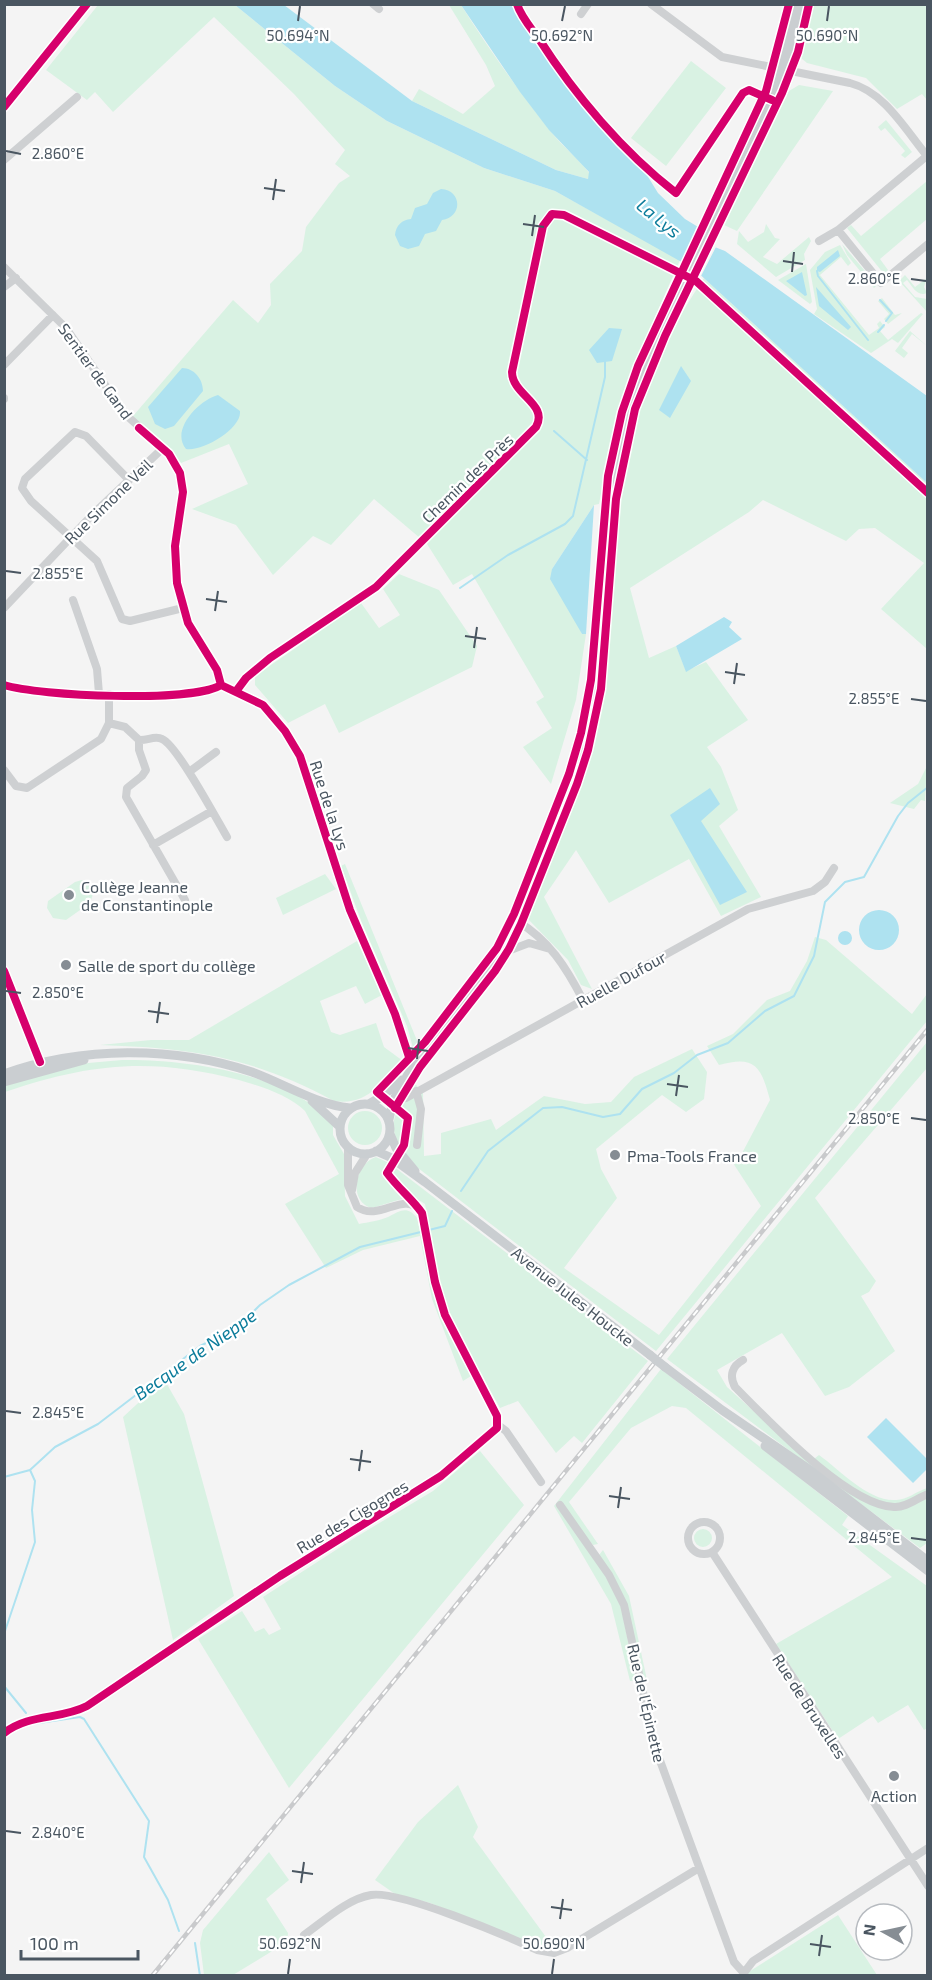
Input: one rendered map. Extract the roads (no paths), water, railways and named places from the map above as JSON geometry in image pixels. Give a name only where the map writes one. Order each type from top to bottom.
[{"type":"main road","points":[[4,107],[87,4]]},
{"type":"main road","points":[[782,71],[795,4]]},
{"type":"main road","points":[[4,1074],[109,1055],[170,1055],[213,1062],[255,1074],[306,1096],[350,1108],[369,1104],[391,1089],[411,1069],[500,954],[517,921],[568,792],[587,734],[598,674],[609,510],[630,407],[660,333],[727,192],[767,117],[803,4]]},
{"type":"main road","points":[[4,1082],[41,1066]]},
{"type":"main road","points":[[306,1096],[332,1116],[340,1127],[342,1138],[348,1147],[371,1153],[385,1144],[390,1134],[388,1119],[393,1101],[411,1069]]},
{"type":"main road","points":[[369,1104],[380,1108],[388,1119]]},
{"type":"main road","points":[[340,1127],[344,1115],[350,1108]]},
{"type":"main road","name":"Avenue Jules Houcke","points":[[390,1134],[396,1148],[425,1182]]},
{"type":"main road","name":"Avenue Jules Houcke","points":[[371,1153],[392,1158],[425,1182],[926,1564]]},
{"type":"street","points":[[581,14],[588,4]]},
{"type":"street","points":[[651,4],[716,54],[782,71],[850,83],[868,90],[886,106],[927,156],[838,230],[819,241]]},
{"type":"street","points":[[4,160],[77,97]]},
{"type":"street","name":"Chemin des Près","points":[[237,690],[243,681],[270,658],[376,587],[538,425],[538,410],[517,390],[512,372],[543,226],[552,214]]},
{"type":"street","points":[[838,230],[881,283],[927,244]]},
{"type":"street","name":"Sentier de Gand","points":[[4,267],[75,338],[125,414],[163,448],[176,464],[183,488],[174,553],[177,583],[183,608],[194,636],[217,670],[221,685]]},
{"type":"street","points":[[4,287],[16,278]]},
{"type":"street","points":[[4,365],[53,315]]},
{"type":"street","points":[[129,480],[80,432],[71,434],[52,451],[24,480],[22,490],[100,565],[122,619],[130,621],[183,608]]},
{"type":"street","name":"Rue Simone Veil","points":[[4,608],[72,536],[163,448]]},
{"type":"street","points":[[73,600],[97,669],[99,694]]},
{"type":"street","points":[[4,685],[36,692],[99,694],[203,692],[221,685]]},
{"type":"street","name":"Rue de la Lys","points":[[221,685],[237,690],[267,709],[285,731],[302,762],[350,910],[395,1014],[411,1069]]},
{"type":"street","points":[[4,770],[16,786],[30,787],[93,746],[104,735],[109,723],[110,694]]},
{"type":"street","points":[[109,723],[123,726],[139,740],[163,739],[189,772],[227,837]]},
{"type":"street","points":[[139,740],[139,750],[146,770],[127,788],[126,796],[184,900]]},
{"type":"street","points":[[189,772],[216,752]]},
{"type":"street","points":[[153,845],[212,811]]},
{"type":"street","name":"Ruelle Dufour","points":[[406,1098],[753,907],[813,891],[825,882],[834,868]]},
{"type":"street","points":[[517,921],[542,939],[563,963],[583,1000]]},
{"type":"street","points":[[500,954],[529,943],[551,949]]},
{"type":"street","points":[[4,971],[41,1066]]},
{"type":"street","points":[[416,1091],[421,1109],[417,1145]]},
{"type":"street","points":[[348,1147],[348,1185],[352,1201],[360,1209],[372,1212],[399,1204],[410,1204],[420,1210],[442,1307],[497,1416],[498,1425],[506,1431],[541,1482]]},
{"type":"street","points":[[352,1201],[355,1173],[371,1153]]},
{"type":"street","points":[[743,1360],[733,1370],[732,1378],[735,1387],[785,1436],[837,1479],[867,1498],[892,1507],[905,1505],[927,1494]]},
{"type":"street","name":"Rue des Cigognes","points":[[4,1732],[25,1720],[70,1713],[92,1704],[280,1576],[441,1476],[494,1433],[498,1425]]},
{"type":"street","name":"Rue de l'Épinette","points":[[560,1505],[609,1575],[624,1605],[655,1748],[734,1962],[743,1974]]},
{"type":"street","points":[[707,1523],[717,1530],[719,1542],[712,1552],[701,1554],[690,1546],[688,1535],[695,1525],[707,1523]]},
{"type":"street","name":"Rue de Bruxelles","points":[[712,1552],[908,1860],[927,1886]]},
{"type":"street","points":[[743,1974],[753,1961],[927,1848]]},
{"type":"street","points":[[304,1935],[357,1900],[384,1894],[442,1912],[537,1950],[554,1953],[567,1948],[699,1868]]},
{"type":"water","name":"La Lys","points":[[235,5],[284,5],[412,101],[556,170],[588,179],[589,172],[549,130],[520,92],[461,5],[511,5],[552,63],[642,167],[658,193],[685,219],[708,233],[707,244],[725,251],[927,396],[927,483],[694,269],[555,191],[484,168],[387,121],[335,86]]},
{"type":"water","points":[[441,189],[448,190],[456,198],[454,214],[442,220],[436,231],[425,234],[419,246],[408,249],[400,246],[395,235],[398,226],[411,219],[415,208],[427,204],[433,193]]},
{"type":"water","points":[[838,250],[840,256],[820,272],[817,271],[817,267]]},
{"type":"water","points":[[802,272],[807,295],[805,296],[786,281]]},
{"type":"water","points":[[816,287],[851,327],[848,330],[819,306]]},
{"type":"water","points":[[609,328],[622,329],[612,361],[597,363],[589,350]]},
{"type":"water","points":[[681,366],[691,381],[670,418],[659,410]]},
{"type":"water","points":[[182,368],[197,375],[203,391],[174,426],[165,429],[155,424],[148,407]]},
{"type":"water","points":[[218,395],[240,411],[235,425],[211,443],[186,449],[182,441],[184,425],[195,409]]},
{"type":"water","points":[[594,505],[586,634],[582,634],[550,579],[552,569]]},
{"type":"water","points":[[724,617],[732,622],[729,627],[742,639],[686,672],[676,646]]},
{"type":"water","points":[[710,788],[720,804],[701,821],[747,892],[720,905],[670,815]]},
{"type":"water","points":[[879,910],[887,911],[893,916],[898,922],[898,938],[893,944],[887,949],[879,950],[871,949],[865,944],[860,938],[859,930],[860,922],[865,916],[871,911]]},
{"type":"water","points":[[842,931],[848,931],[852,938],[848,945],[842,945],[838,941],[838,935]]},
{"type":"water","points":[[886,1418],[927,1459],[927,1469],[913,1483],[867,1437]]},
{"type":"waterway","points":[[817,271],[818,276],[868,340]]},
{"type":"waterway","points":[[880,300],[892,313],[886,321]]},
{"type":"waterway","points":[[878,332],[884,325]]},
{"type":"waterway","points":[[460,588],[508,555],[565,524],[573,516],[605,377],[605,362]]},
{"type":"waterway","points":[[554,431],[587,460]]},
{"type":"waterway","name":"Becque de Nieppe","points":[[461,1191],[488,1151],[543,1108],[562,1107],[603,1117],[620,1114],[642,1089],[674,1073],[697,1055],[728,1043],[765,1011],[794,996],[814,956],[825,902],[845,882],[864,877],[898,816],[908,803],[928,787]]},
{"type":"waterway","name":"Becque de Nieppe","points":[[4,1477],[30,1470],[55,1447],[98,1424],[200,1346],[237,1328],[260,1305],[289,1285],[360,1247],[445,1226],[452,1211]]},
{"type":"waterway","points":[[4,1634],[35,1542],[32,1510],[35,1481],[30,1470]]},
{"type":"waterway","points":[[4,1686],[26,1713]]},
{"type":"waterway","points":[[32,1724],[80,1717],[84,1719],[149,1821],[144,1857],[168,1900],[179,1931]]},
{"type":"waterway","points":[[195,1943],[200,1976]]},
{"type":"railway","points":[[152,1976],[928,1029]]},
{"type":"place","name":"Collège Jeanne de Constantinople","points":[[69,895]]},
{"type":"place","name":"Salle de sport du collège","points":[[66,965]]},
{"type":"place","name":"Pma-Tools France","points":[[615,1155]]},
{"type":"place","name":"Action","points":[[894,1776]]}]
